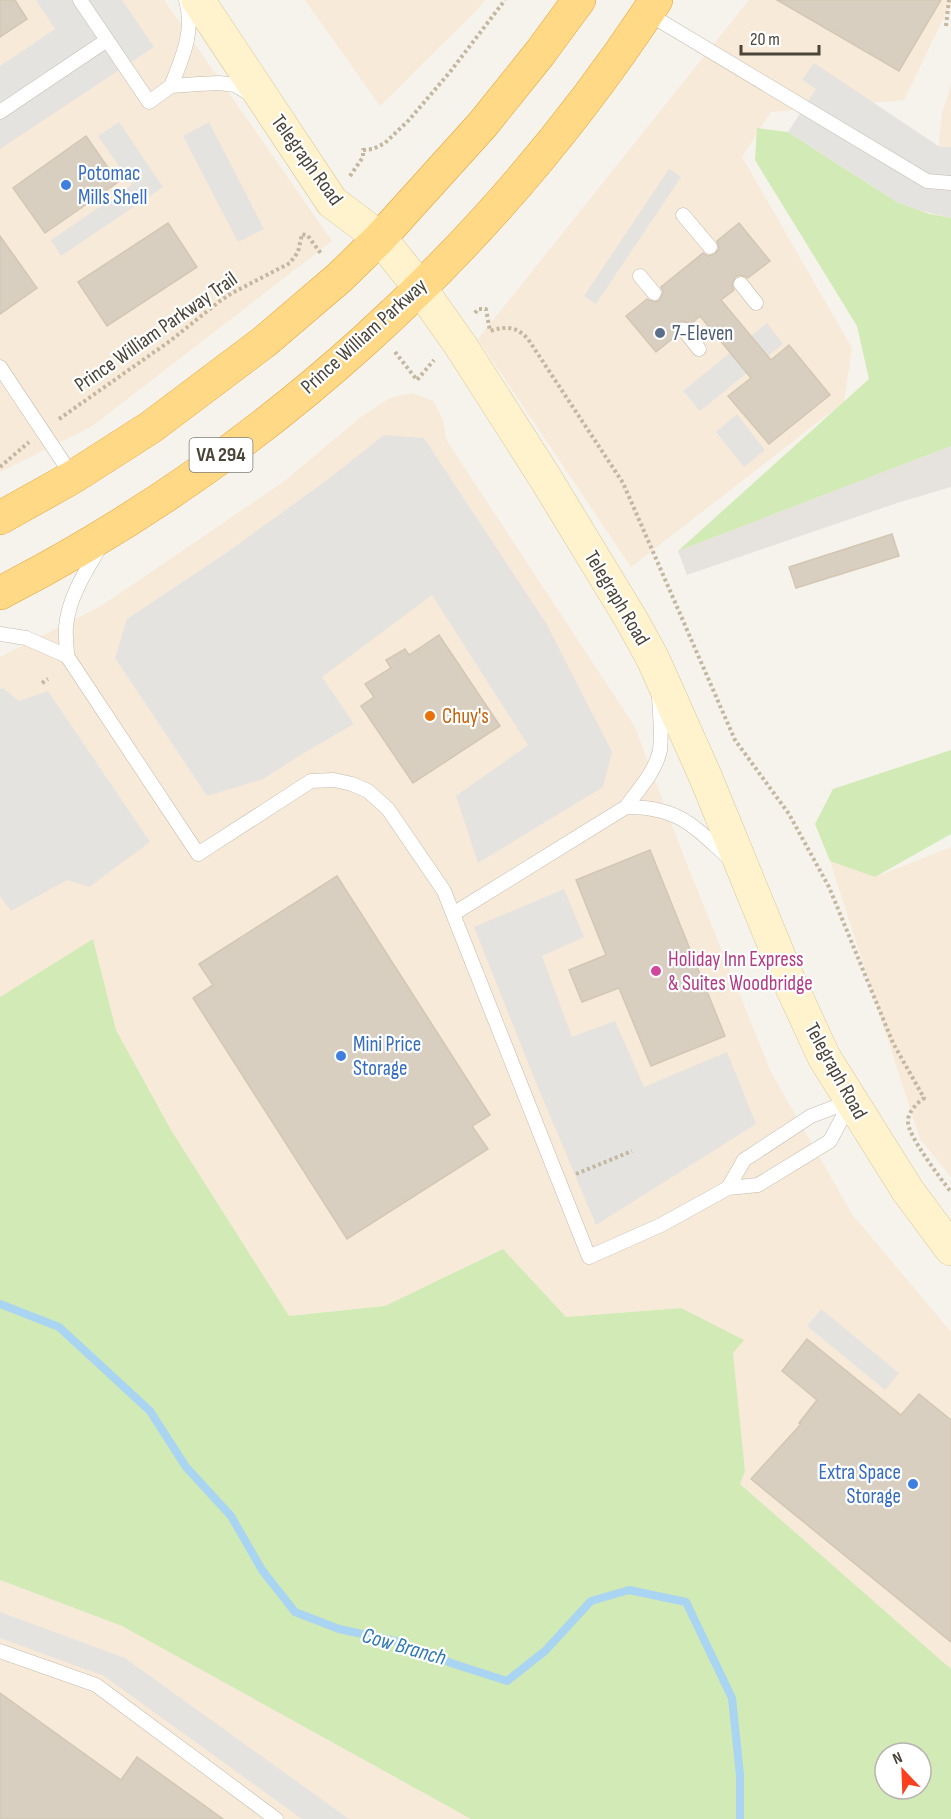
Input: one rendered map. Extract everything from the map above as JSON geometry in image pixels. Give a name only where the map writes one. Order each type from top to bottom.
[{"type":"highway","points":[[0,518],[73,477],[151,428],[264,342],[339,278],[380,238],[483,124],[579,0]]},
{"type":"highway","name":"Prince William Parkway","points":[[0,593],[109,531],[170,492],[258,429],[355,349],[485,222],[540,158],[592,91],[651,7]]},
{"type":"main road","name":"Telegraph Road","points":[[198,0],[332,202],[380,238],[420,288],[550,486],[631,620],[658,670],[706,778],[789,981],[824,1057],[908,1191],[951,1249]]},
{"type":"lane","points":[[80,0],[148,102],[171,86],[219,83],[235,85],[266,102]]},
{"type":"lane","points":[[171,86],[188,39],[189,18],[186,0]]},
{"type":"lane","points":[[651,7],[927,181],[951,183]]},
{"type":"lane","points":[[0,112],[107,40]]},
{"type":"lane","points":[[683,215],[710,247]]},
{"type":"lane","points":[[640,276],[654,293]]},
{"type":"lane","points":[[741,284],[756,303]]},
{"type":"lane","points":[[684,330],[699,349]]},
{"type":"lane","points":[[0,367],[73,477]]},
{"type":"lane","points":[[109,531],[90,563],[69,610],[66,627],[67,656],[198,854],[312,781],[334,780],[352,784],[368,792],[388,809],[444,891],[588,1257],[661,1225],[728,1188],[758,1185],[830,1141],[851,1101]]},
{"type":"lane","points":[[0,634],[26,638],[67,656]]},
{"type":"lane","points":[[453,914],[626,807],[654,767],[660,750],[658,670]]},
{"type":"lane","points":[[626,807],[658,809],[676,815],[743,871]]},
{"type":"lane","points":[[728,1188],[744,1160],[811,1116],[851,1101]]},
{"type":"lane","points":[[0,1651],[96,1685],[276,1819]]},
{"type":"path","points":[[363,157],[363,150],[374,149],[385,142],[409,120],[450,72],[505,0]]},
{"type":"path","points":[[946,26],[949,0]]},
{"type":"path","name":"Prince William Parkway Trail","points":[[69,411],[153,354],[220,301],[290,263],[298,252],[302,234],[309,236]]},
{"type":"path","points":[[478,309],[486,309],[490,332],[502,327],[511,327],[528,339],[623,483],[735,740],[785,806],[833,898],[893,1043],[924,1098],[916,1104],[909,1117],[909,1127],[951,1192]]},
{"type":"path","points":[[0,467],[18,451]]},
{"type":"path","points":[[42,683],[48,679]]},
{"type":"path","points":[[559,1181],[632,1151]]},
{"type":"shaded area","points":[[0,0],[164,0],[332,241],[91,427],[0,472]]},
{"type":"shaded area","points":[[36,0],[122,0],[154,47],[0,149],[0,66],[55,29]]},
{"type":"shaded area","points":[[305,0],[485,0],[380,106]]},
{"type":"shaded area","points":[[749,0],[951,0],[951,3],[904,100],[771,112],[742,157],[852,348],[844,402],[631,567],[478,339]]},
{"type":"shaded area","points":[[814,63],[940,147],[951,147],[951,218],[897,202],[788,132],[816,89],[802,80]]},
{"type":"shaded area","points":[[951,85],[951,227],[930,226],[942,114]]},
{"type":"shaded area","points":[[119,122],[163,187],[61,256],[51,240],[132,185],[98,136]]},
{"type":"shaded area","points":[[209,122],[264,229],[238,242],[183,136]]},
{"type":"shaded area","points":[[669,169],[681,177],[596,304],[584,296]]},
{"type":"shaded area","points":[[767,323],[783,344],[700,411],[683,391]]},
{"type":"shaded area","points":[[412,393],[433,401],[442,418],[447,441],[635,727],[684,857],[771,1072],[852,1214],[951,1332],[951,1669],[740,1484],[745,1471],[733,1353],[743,1340],[681,1308],[566,1317],[503,1249],[385,1306],[289,1316],[171,1130],[116,1030],[93,939],[0,997],[0,657],[101,606],[282,483],[361,417],[390,398]]},
{"type":"shaded area","points":[[737,414],[765,450],[744,467],[716,432]]},
{"type":"shaded area","points":[[384,435],[424,438],[546,623],[612,752],[603,787],[478,863],[456,796],[528,745],[432,595],[322,677],[354,724],[263,779],[207,796],[115,658],[127,619],[229,551],[331,477]]},
{"type":"shaded area","points":[[951,446],[951,487],[897,503],[687,575],[678,551]]},
{"type":"shaded area","points":[[3,688],[19,701],[48,691],[150,842],[89,887],[67,880],[11,911],[0,896],[0,689]]},
{"type":"shaded area","points":[[951,847],[951,1177],[920,1139],[830,861],[875,877]]},
{"type":"shaded area","points":[[564,889],[584,937],[542,956],[572,1037],[615,1021],[644,1087],[727,1052],[756,1124],[596,1225],[474,927]]},
{"type":"shaded area","points":[[821,1309],[899,1373],[885,1390],[807,1326]]},
{"type":"shaded area","points":[[0,1580],[122,1626],[471,1819],[0,1819]]},
{"type":"shaded area","points":[[0,1612],[125,1658],[349,1819],[302,1819],[104,1676],[0,1638]]},
{"type":"green space","points":[[757,128],[788,132],[897,202],[930,214],[951,218],[951,446],[678,551],[869,379],[857,326],[755,160]]},
{"type":"green space","points":[[951,750],[951,834],[875,877],[830,861],[815,824],[833,789]]},
{"type":"green space","points":[[93,939],[116,1030],[171,1130],[289,1316],[385,1306],[503,1249],[566,1317],[681,1308],[744,1340],[733,1353],[745,1471],[740,1484],[951,1669],[951,1819],[471,1819],[122,1626],[0,1580],[0,997]]},
{"type":"building","points":[[0,0],[15,0],[27,19],[0,37]]},
{"type":"building","points":[[777,0],[941,0],[899,71]]},
{"type":"building","name":"Potomac Mills Shell","points":[[86,136],[118,182],[45,233],[13,188]]},
{"type":"building","points":[[168,223],[197,267],[107,326],[78,282]]},
{"type":"building","name":"7-Eleven","points":[[739,223],[770,261],[748,278],[740,275],[735,277],[732,285],[734,290],[721,300],[771,360],[789,345],[830,395],[769,444],[728,396],[751,378],[700,316],[691,324],[683,321],[678,323],[675,331],[677,335],[656,352],[626,316],[647,299],[655,302],[660,300],[663,292],[661,287],[703,253],[708,256],[715,254],[719,249],[717,241]]},
{"type":"building","points":[[0,236],[37,288],[0,314]]},
{"type":"building","points":[[892,534],[899,556],[796,588],[789,567]]},
{"type":"building","name":"Chuy's","points":[[439,635],[500,726],[413,783],[361,706],[374,697],[365,684],[391,668],[386,660],[405,649],[409,655]]},
{"type":"building","name":"Holiday Inn Express & Suites Woodbridge","points":[[650,850],[725,1036],[651,1066],[619,988],[582,1002],[569,970],[606,955],[576,880]]},
{"type":"building","name":"Mini Price Storage","points":[[337,876],[490,1115],[472,1126],[488,1149],[347,1239],[193,998],[213,985],[199,964]]},
{"type":"building","points":[[807,1339],[901,1415],[919,1394],[951,1420],[951,1642],[751,1479],[801,1424],[799,1423],[817,1400],[782,1371]]},
{"type":"building","points":[[0,1693],[121,1780],[137,1757],[223,1819],[0,1819]]},
{"type":"waterway","name":"Cow Branch","points":[[0,1304],[59,1327],[150,1411],[186,1467],[231,1516],[262,1570],[295,1612],[339,1629],[395,1641],[454,1664],[507,1681],[545,1651],[591,1601],[629,1590],[686,1602],[732,1698],[740,1775],[740,1819]]},
{"type":"place","name":"Potomac Mills Shell","points":[[66,185]]},
{"type":"place","name":"7-Eleven","points":[[660,333]]},
{"type":"place","name":"Chuy's","points":[[430,716]]},
{"type":"place","name":"Holiday Inn Express & Suites Woodbridge","points":[[656,971]]},
{"type":"place","name":"Mini Price Storage","points":[[341,1056]]},
{"type":"place","name":"Extra Space Storage","points":[[913,1484]]}]
